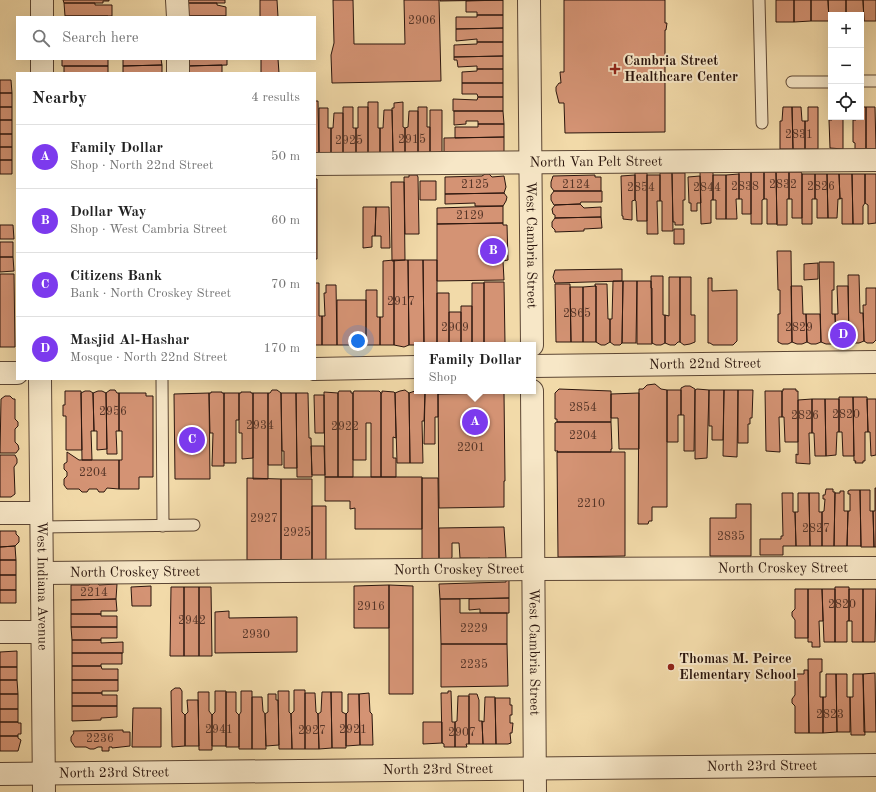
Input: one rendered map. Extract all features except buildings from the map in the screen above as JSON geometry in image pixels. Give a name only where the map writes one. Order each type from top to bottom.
[{"type":"street","points":[[42,0],[42,16]]},
{"type":"street","points":[[178,0],[178,16]]},
{"type":"street","name":"West Cambria Street","points":[[529,0],[532,342]]},
{"type":"street","points":[[42,60],[42,72]]},
{"type":"street","points":[[178,60],[178,72]]},
{"type":"street","name":"North Van Pelt Street","points":[[316,164],[876,160]]},
{"type":"street","name":"North 22nd Street","points":[[536,366],[876,362]]},
{"type":"street","points":[[316,369],[414,367]]},
{"type":"street","points":[[0,373],[16,373]]},
{"type":"street","name":"West Indiana Avenue","points":[[40,380],[44,783]]},
{"type":"street","name":"West Cambria Street","points":[[532,394],[535,792]]},
{"type":"street","points":[[0,513],[41,520]]},
{"type":"street","name":"North Croskey Street","points":[[42,573],[534,568],[876,568]]},
{"type":"street","points":[[0,632],[42,632]]},
{"type":"street","name":"North 23rd Street","points":[[0,774],[44,783],[535,769],[876,765]]},
{"type":"lane","points":[[760,0],[762,124]]},
{"type":"lane","points":[[864,81],[876,81]]},
{"type":"lane","points":[[792,82],[828,82]]},
{"type":"lane","points":[[162,380],[162,526]]},
{"type":"lane","points":[[41,520],[162,526],[194,525]]},
{"type":"place","name":"Cambria Street Healthcare Center","points":[[615,69]]},
{"type":"place","name":"Dollar Way","points":[[493,251]]},
{"type":"place","name":"Masjid Al-Hashar","points":[[843,335]]},
{"type":"place","name":"Family Dollar","points":[[475,422]]},
{"type":"place","name":"Citizens Bank","points":[[192,440]]},
{"type":"place","name":"Thomas M. Peirce Elementary School","points":[[671,667]]}]
